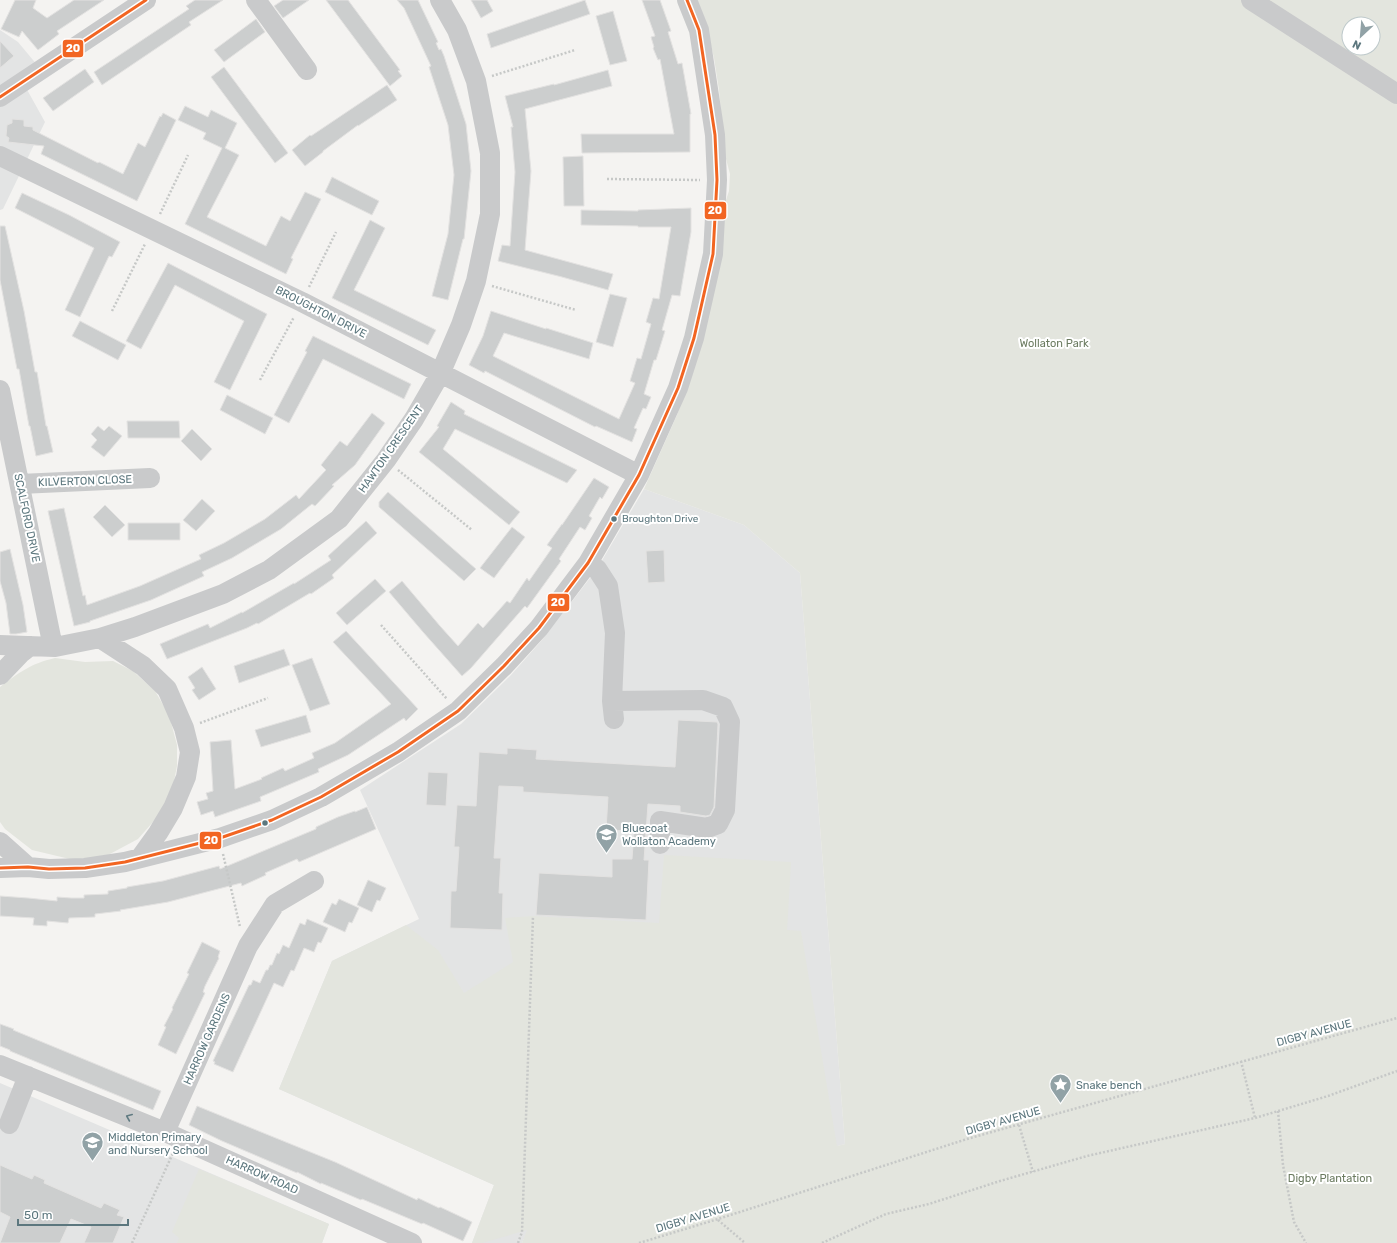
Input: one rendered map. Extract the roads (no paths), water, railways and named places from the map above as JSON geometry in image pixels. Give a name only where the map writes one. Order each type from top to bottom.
[{"type":"street","points":[[0,97],[146,0]]},
{"type":"street","points":[[256,0],[307,70]]},
{"type":"street","name":"HAWTON CRESCENT","points":[[0,645],[53,647],[100,638],[135,627],[224,594],[269,570],[339,519],[386,460],[414,419],[440,374],[461,325],[476,281],[490,214],[490,153],[476,81],[457,30],[440,0]]},
{"type":"street","points":[[0,868],[85,868],[125,862],[220,838],[272,820],[321,797],[398,752],[458,711],[504,666],[539,628],[588,563],[639,475],[678,388],[694,338],[713,254],[717,180],[715,135],[699,30],[688,0]]},
{"type":"street","points":[[1251,0],[1397,94]]},
{"type":"street","name":"BROUGHTON DRIVE","points":[[0,156],[302,302],[639,475]]},
{"type":"street","name":"SCALFORD DRIVE","points":[[0,390],[53,647]]},
{"type":"street","name":"KILVERTON CLOSE","points":[[20,484],[150,478]]},
{"type":"street","points":[[588,563],[597,569],[608,586],[615,633],[613,710],[703,700],[723,707],[730,722],[726,810],[718,824],[707,828],[660,821],[660,844]]},
{"type":"street","points":[[100,638],[143,666],[167,689],[184,728],[190,752],[186,777],[173,808],[158,833],[140,858]]},
{"type":"street","points":[[0,675],[21,653],[30,646]]},
{"type":"street","points":[[0,842],[28,867]]},
{"type":"street","name":"HARROW GARDENS","points":[[172,1135],[248,946],[275,904],[314,881]]},
{"type":"street","name":"HARROW ROAD","points":[[0,1065],[172,1135],[412,1243]]},
{"type":"street","points":[[9,1124],[28,1076]]},
{"type":"place","name":"Broughton Drive","points":[[614,519]]},
{"type":"place","name":"Bluecoat Wollaton Academy","points":[[606,854]]},
{"type":"place","name":"Snake bench","points":[[1060,1104]]},
{"type":"place","name":"Middleton Primary and Nursery School","points":[[93,1162]]},
{"type":"park label","name":"Wollaton Park","points":[[1054,343]]},
{"type":"park label","name":"Digby Plantation","points":[[1330,1178]]}]
